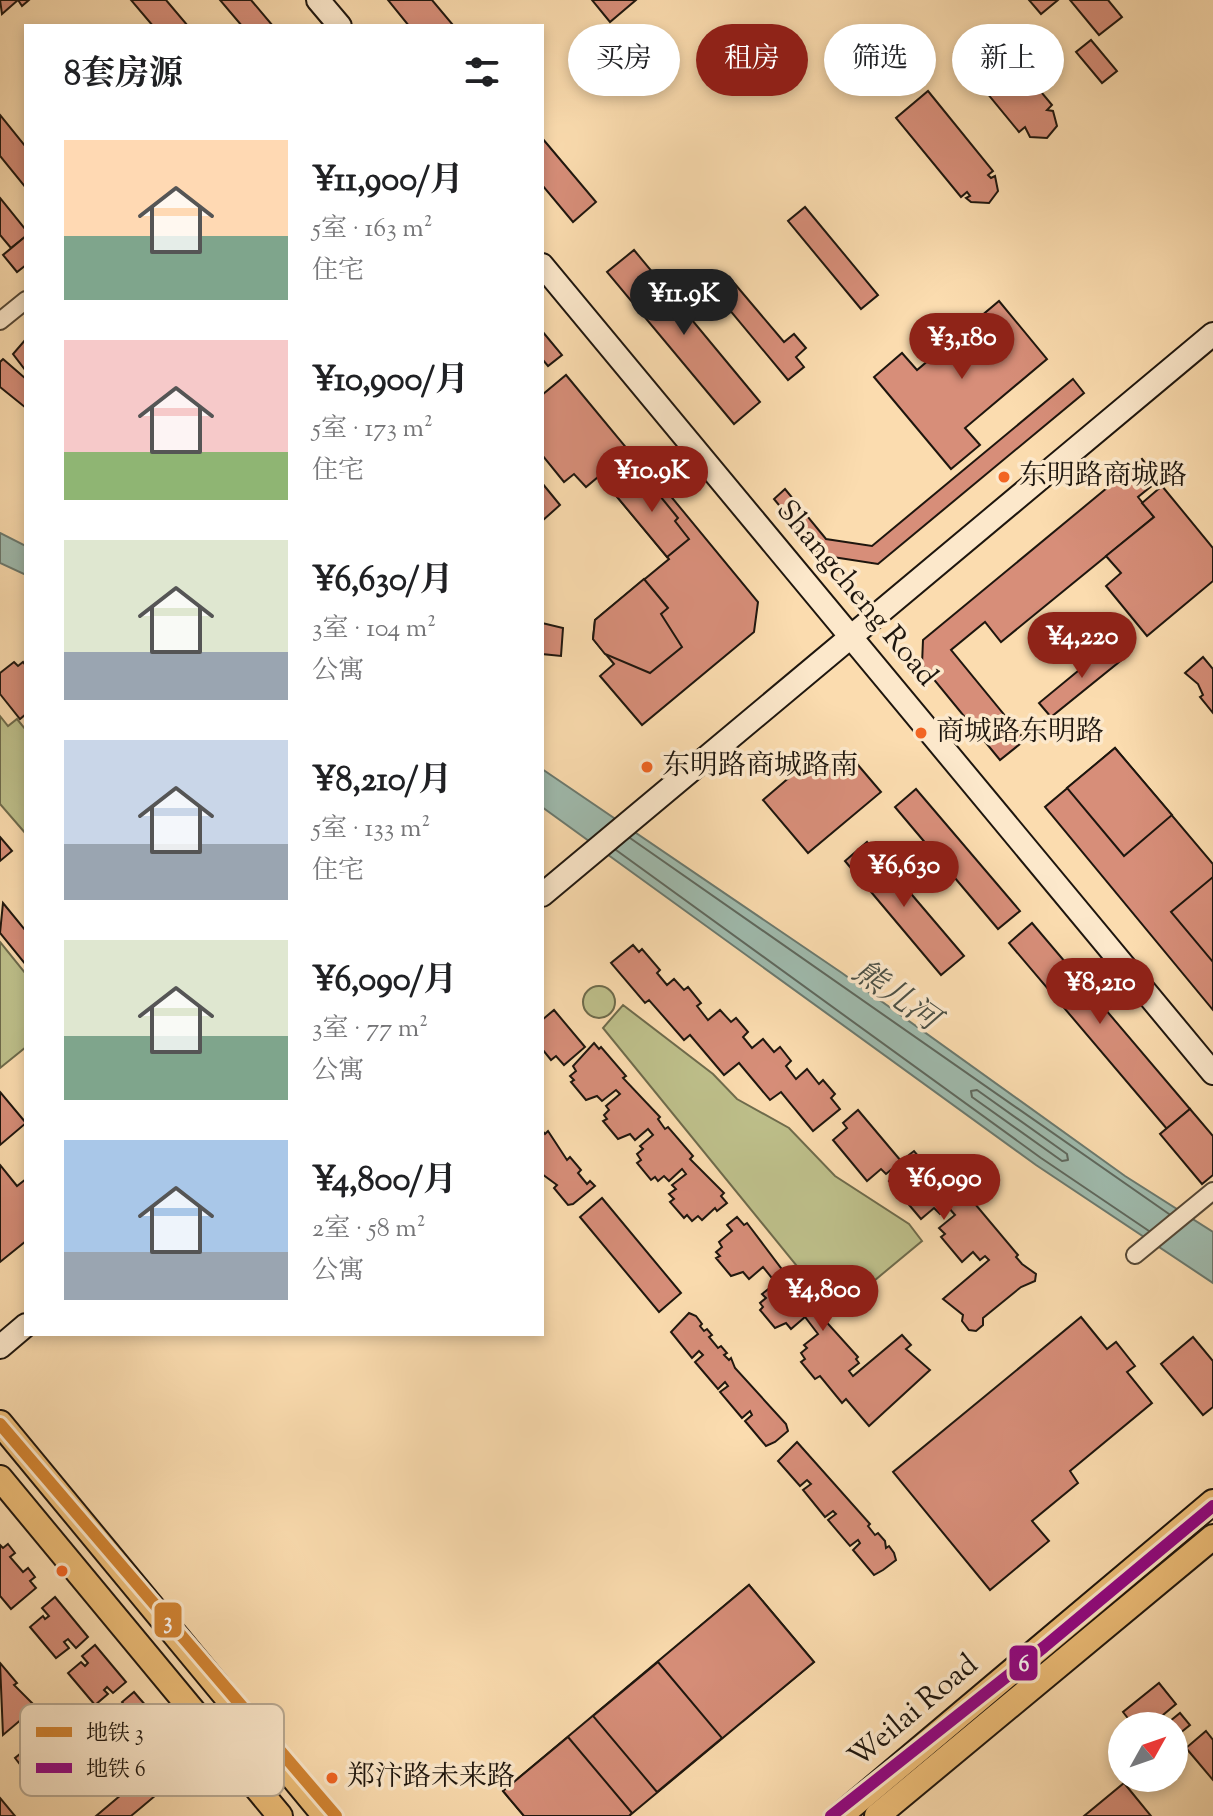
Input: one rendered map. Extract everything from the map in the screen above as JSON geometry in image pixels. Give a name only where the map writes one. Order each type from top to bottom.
[{"type":"main road","points":[[0,1423],[232,1704]]},
{"type":"main road","points":[[0,1478],[187,1704]]},
{"type":"main road","name":"Weilai Road","points":[[840,1816],[1213,1502]]},
{"type":"main road","name":"Weilai Road","points":[[877,1816],[1213,1537]]},
{"type":"main road","points":[[284,1766],[325,1816]]},
{"type":"main road","points":[[263,1796],[280,1816]]},
{"type":"street","points":[[318,0],[338,24]]},
{"type":"street","name":"Shangcheng Road","points":[[544,267],[1213,1073]]},
{"type":"street","points":[[0,321],[24,302]]},
{"type":"street","points":[[544,893],[1213,334]]},
{"type":"street","points":[[1135,1255],[1213,1191]]},
{"type":"street","points":[[0,1347],[24,1327]]},
{"type":"green space","points":[[0,716],[8,726],[17,719],[24,728],[24,832],[0,804]]},
{"type":"green space","points":[[0,942],[24,972],[24,1049],[0,1068]]},
{"type":"green space","points":[[599,986],[610,991],[615,1002],[610,1013],[599,1018],[588,1013],[583,1002],[588,991]]},
{"type":"green space","points":[[623,1005],[713,1074],[737,1099],[789,1128],[835,1176],[909,1224],[922,1241],[839,1310],[827,1303],[603,1028]]},
{"type":"water","points":[[0,533],[24,545],[24,574],[0,563]]},
{"type":"water","points":[[544,770],[842,973],[1125,1176],[1213,1232],[1213,1283],[1036,1165],[544,808]]},
{"type":"building","points":[[0,0],[18,0],[2,14]]},
{"type":"building","points":[[131,0],[166,0],[186,24],[151,24]]},
{"type":"building","points":[[220,0],[251,0],[271,24],[240,24]]},
{"type":"building","points":[[388,0],[432,0],[452,24],[407,24]]},
{"type":"building","points":[[592,0],[636,0],[610,22]]},
{"type":"building","points":[[1029,0],[1058,0],[1041,14]]},
{"type":"building","points":[[1070,0],[1108,0],[1122,17],[1099,35]]},
{"type":"building","points":[[1091,40],[1117,71],[1102,83],[1076,52]]},
{"type":"building","points":[[922,96],[932,96],[993,171],[988,175],[991,178],[995,176],[998,191],[989,203],[971,202],[966,198],[970,196],[967,192],[961,197],[896,118]]},
{"type":"building","points":[[989,96],[1044,96],[1052,105],[1047,110],[1053,111],[1057,126],[1047,138],[1030,137],[1025,127],[1019,132]]},
{"type":"building","points":[[0,115],[24,145],[24,186],[0,156]]},
{"type":"building","points":[[544,140],[596,202],[573,222],[544,187]]},
{"type":"building","points":[[0,198],[24,228],[24,238],[11,248],[0,235]]},
{"type":"building","points":[[805,207],[878,295],[861,309],[788,221]]},
{"type":"building","points":[[24,238],[24,267],[17,272],[3,255]]},
{"type":"building","points":[[634,250],[760,402],[734,424],[607,272]]},
{"type":"building","points":[[729,277],[784,342],[794,334],[806,348],[796,357],[804,367],[788,380],[713,290]]},
{"type":"building","points":[[999,301],[1047,359],[965,428],[980,445],[951,469],[874,377],[902,353],[917,370]]},
{"type":"building","points":[[544,333],[562,355],[548,366],[544,361]]},
{"type":"building","points":[[24,341],[24,368],[13,354]]},
{"type":"building","points":[[3,359],[24,377],[24,406],[0,387],[0,362]]},
{"type":"building","points":[[566,375],[629,451],[586,487],[574,474],[564,482],[544,457],[544,393]]},
{"type":"building","points":[[1073,379],[1084,393],[878,564],[820,555],[774,499],[785,489],[826,539],[872,546]]},
{"type":"building","points":[[1142,459],[1159,480],[1138,497],[1154,517],[1001,642],[985,622],[951,650],[1025,740],[1000,760],[922,665],[923,640]]},
{"type":"building","points":[[645,465],[758,602],[754,632],[642,725],[600,676],[614,664],[593,639],[595,620],[669,559],[613,492]]},
{"type":"building","points":[[635,474],[647,488],[651,485],[678,518],[675,521],[689,539],[667,557],[613,492]]},
{"type":"building","points":[[544,485],[560,505],[544,519]]},
{"type":"building","points":[[1162,486],[1213,548],[1213,581],[1147,636],[1106,586],[1121,573],[1106,556],[1154,517],[1142,503]]},
{"type":"building","points":[[644,579],[668,608],[661,614],[682,647],[650,673],[605,654],[593,639],[595,620]]},
{"type":"building","points":[[544,623],[563,628],[561,656],[544,654]]},
{"type":"building","points":[[1112,643],[1124,658],[1051,717],[1039,703]]},
{"type":"building","points":[[1203,657],[1213,669],[1213,713],[1200,697],[1203,695],[1198,684],[1185,673]]},
{"type":"building","points":[[14,662],[18,666],[24,663],[24,716],[20,719],[0,694],[0,673]]},
{"type":"building","points":[[1115,748],[1213,864],[1213,1010],[1045,807]]},
{"type":"building","points":[[1115,748],[1172,815],[1124,856],[1067,788]]},
{"type":"building","points":[[812,758],[822,770],[835,759],[847,774],[858,765],[881,792],[808,853],[763,800]]},
{"type":"building","points":[[916,789],[1020,911],[998,929],[895,807]]},
{"type":"building","points":[[0,837],[12,851],[0,861]]},
{"type":"building","points":[[867,842],[964,956],[941,975],[845,861]]},
{"type":"building","points":[[1213,877],[1213,962],[1171,912]]},
{"type":"building","points":[[3,903],[24,929],[24,963],[0,933]]},
{"type":"building","points":[[1032,923],[1190,1109],[1167,1129],[1009,943]]},
{"type":"building","points":[[633,945],[639,952],[642,949],[660,970],[657,973],[667,985],[674,979],[684,990],[688,987],[701,1003],[697,1006],[708,1020],[720,1010],[731,1022],[736,1018],[748,1032],[743,1037],[752,1048],[763,1039],[774,1052],[780,1047],[791,1061],[786,1066],[796,1079],[807,1069],[819,1084],[823,1080],[835,1094],[831,1098],[840,1109],[813,1131],[781,1092],[770,1100],[739,1063],[724,1075],[690,1035],[684,1040],[649,1000],[645,1003],[611,963]]},
{"type":"building","points":[[554,1010],[585,1047],[564,1065],[556,1056],[551,1060],[544,1051],[544,1018]]},
{"type":"building","points":[[594,1043],[599,1049],[601,1047],[626,1076],[623,1078],[660,1117],[658,1119],[665,1129],[668,1127],[693,1156],[690,1159],[724,1193],[721,1196],[727,1203],[717,1211],[715,1208],[702,1220],[698,1216],[692,1221],[687,1215],[684,1218],[670,1202],[674,1199],[669,1194],[676,1189],[672,1185],[686,1174],[682,1169],[669,1181],[664,1176],[658,1181],[655,1177],[651,1180],[637,1163],[641,1160],[637,1154],[643,1149],[640,1146],[653,1135],[648,1129],[635,1140],[630,1134],[618,1139],[603,1121],[607,1119],[604,1115],[609,1110],[606,1106],[620,1094],[616,1090],[602,1101],[597,1096],[586,1100],[571,1082],[574,1080],[570,1076],[576,1071],[573,1066]]},
{"type":"building","points":[[0,1092],[24,1121],[24,1125],[0,1145]]},
{"type":"building","points":[[1190,1109],[1213,1136],[1213,1175],[1202,1184],[1160,1134]]},
{"type":"building","points":[[858,1110],[901,1161],[914,1151],[956,1200],[965,1192],[1018,1255],[1016,1257],[1022,1264],[1036,1274],[1035,1281],[1021,1287],[983,1318],[983,1325],[976,1331],[969,1330],[962,1321],[963,1315],[943,1299],[989,1260],[985,1256],[980,1260],[973,1252],[962,1262],[941,1237],[945,1234],[939,1228],[955,1215],[948,1207],[940,1214],[934,1208],[921,1219],[889,1181],[903,1169],[898,1164],[886,1174],[881,1169],[867,1181],[833,1140],[847,1128],[843,1123]]},
{"type":"building","points":[[548,1131],[567,1160],[570,1157],[581,1170],[578,1173],[587,1184],[590,1181],[595,1186],[568,1205],[554,1188],[557,1185],[544,1175],[544,1133]]},
{"type":"building","points":[[0,1165],[17,1186],[24,1181],[24,1243],[0,1262]]},
{"type":"building","points":[[602,1198],[681,1293],[659,1312],[580,1217]]},
{"type":"building","points":[[737,1217],[744,1225],[747,1223],[787,1276],[790,1274],[814,1303],[811,1305],[858,1357],[859,1363],[849,1371],[853,1376],[902,1335],[911,1345],[906,1349],[930,1370],[869,1426],[846,1399],[842,1403],[820,1376],[815,1379],[801,1362],[805,1359],[801,1353],[807,1348],[804,1345],[818,1334],[805,1317],[791,1329],[786,1323],[775,1328],[760,1310],[763,1307],[760,1303],[766,1298],[762,1294],[776,1283],[763,1267],[749,1279],[743,1272],[731,1276],[716,1258],[720,1256],[716,1252],[722,1247],[719,1242],[732,1231],[727,1225]]},
{"type":"building","points":[[689,1313],[696,1316],[704,1331],[707,1329],[712,1335],[709,1337],[718,1348],[721,1346],[727,1353],[724,1355],[729,1360],[731,1358],[735,1368],[786,1424],[788,1431],[775,1442],[766,1446],[745,1421],[752,1415],[750,1411],[742,1418],[720,1392],[728,1386],[725,1382],[718,1389],[695,1362],[703,1355],[699,1351],[692,1358],[671,1332]]},
{"type":"building","points":[[1081,1317],[1107,1349],[1116,1342],[1135,1366],[1127,1372],[1152,1403],[1070,1471],[1078,1483],[1032,1521],[1049,1541],[990,1590],[893,1472]]},
{"type":"building","points":[[1193,1337],[1213,1361],[1213,1407],[1203,1415],[1161,1364]]},
{"type":"building","points":[[797,1442],[870,1524],[868,1526],[875,1535],[878,1533],[885,1541],[886,1548],[889,1546],[894,1553],[896,1560],[883,1570],[874,1575],[853,1550],[860,1543],[858,1540],[850,1546],[828,1520],[836,1514],[833,1511],[825,1517],[803,1490],[811,1484],[807,1480],[800,1486],[778,1461]]},
{"type":"building","points":[[8,1544],[15,1553],[10,1557],[23,1572],[28,1568],[35,1577],[30,1581],[36,1588],[11,1609],[0,1596],[0,1545],[3,1548]]},
{"type":"building","points":[[749,1585],[814,1662],[743,1721],[679,1644]]},
{"type":"building","points":[[749,1585],[814,1662],[629,1816],[524,1816],[503,1791]]},
{"type":"building","points":[[55,1597],[88,1637],[76,1648],[68,1639],[64,1642],[69,1648],[56,1658],[30,1627],[43,1616],[45,1619],[49,1616],[42,1608]]},
{"type":"building","points":[[95,1645],[126,1682],[113,1693],[107,1687],[104,1690],[108,1694],[94,1704],[68,1673],[81,1662],[85,1666],[88,1663],[82,1656]]},
{"type":"building","points":[[658,1662],[722,1738],[657,1792],[593,1716]]},
{"type":"building","points":[[0,1663],[17,1683],[14,1685],[33,1704],[20,1704],[20,1721],[3,1735]]},
{"type":"building","points":[[1159,1683],[1176,1704],[1166,1712],[1123,1712]]},
{"type":"building","points":[[134,1692],[144,1704],[124,1704],[122,1702]]},
{"type":"building","points":[[1206,1731],[1213,1740],[1213,1780],[1188,1750],[1188,1746]]},
{"type":"building","points":[[568,1737],[632,1813],[629,1816],[524,1816],[503,1791]]},
{"type":"building","points":[[1113,1792],[1131,1792],[1151,1816],[1084,1816]]},
{"type":"building","points":[[120,1796],[155,1796],[131,1816],[96,1816]]},
{"type":"building","points":[[0,1798],[15,1816],[0,1816]]},
{"type":"metro line","name":"3","points":[[0,1424],[240,1704]]},
{"type":"metro line","name":"6","points":[[831,1816],[1044,1647],[1213,1506]]},
{"type":"metro line","name":"3","points":[[284,1755],[336,1816]]},
{"type":"place","name":"东明路商城路","points":[[1004,477]]},
{"type":"place","name":"商城路东明路","points":[[921,733]]},
{"type":"place","name":"东明路商城路南","points":[[647,767]]},
{"type":"place","name":"郑汴路未来路","points":[[332,1778]]},
{"type":"water label","name":"熊儿河","points":[[895,997]]}]
